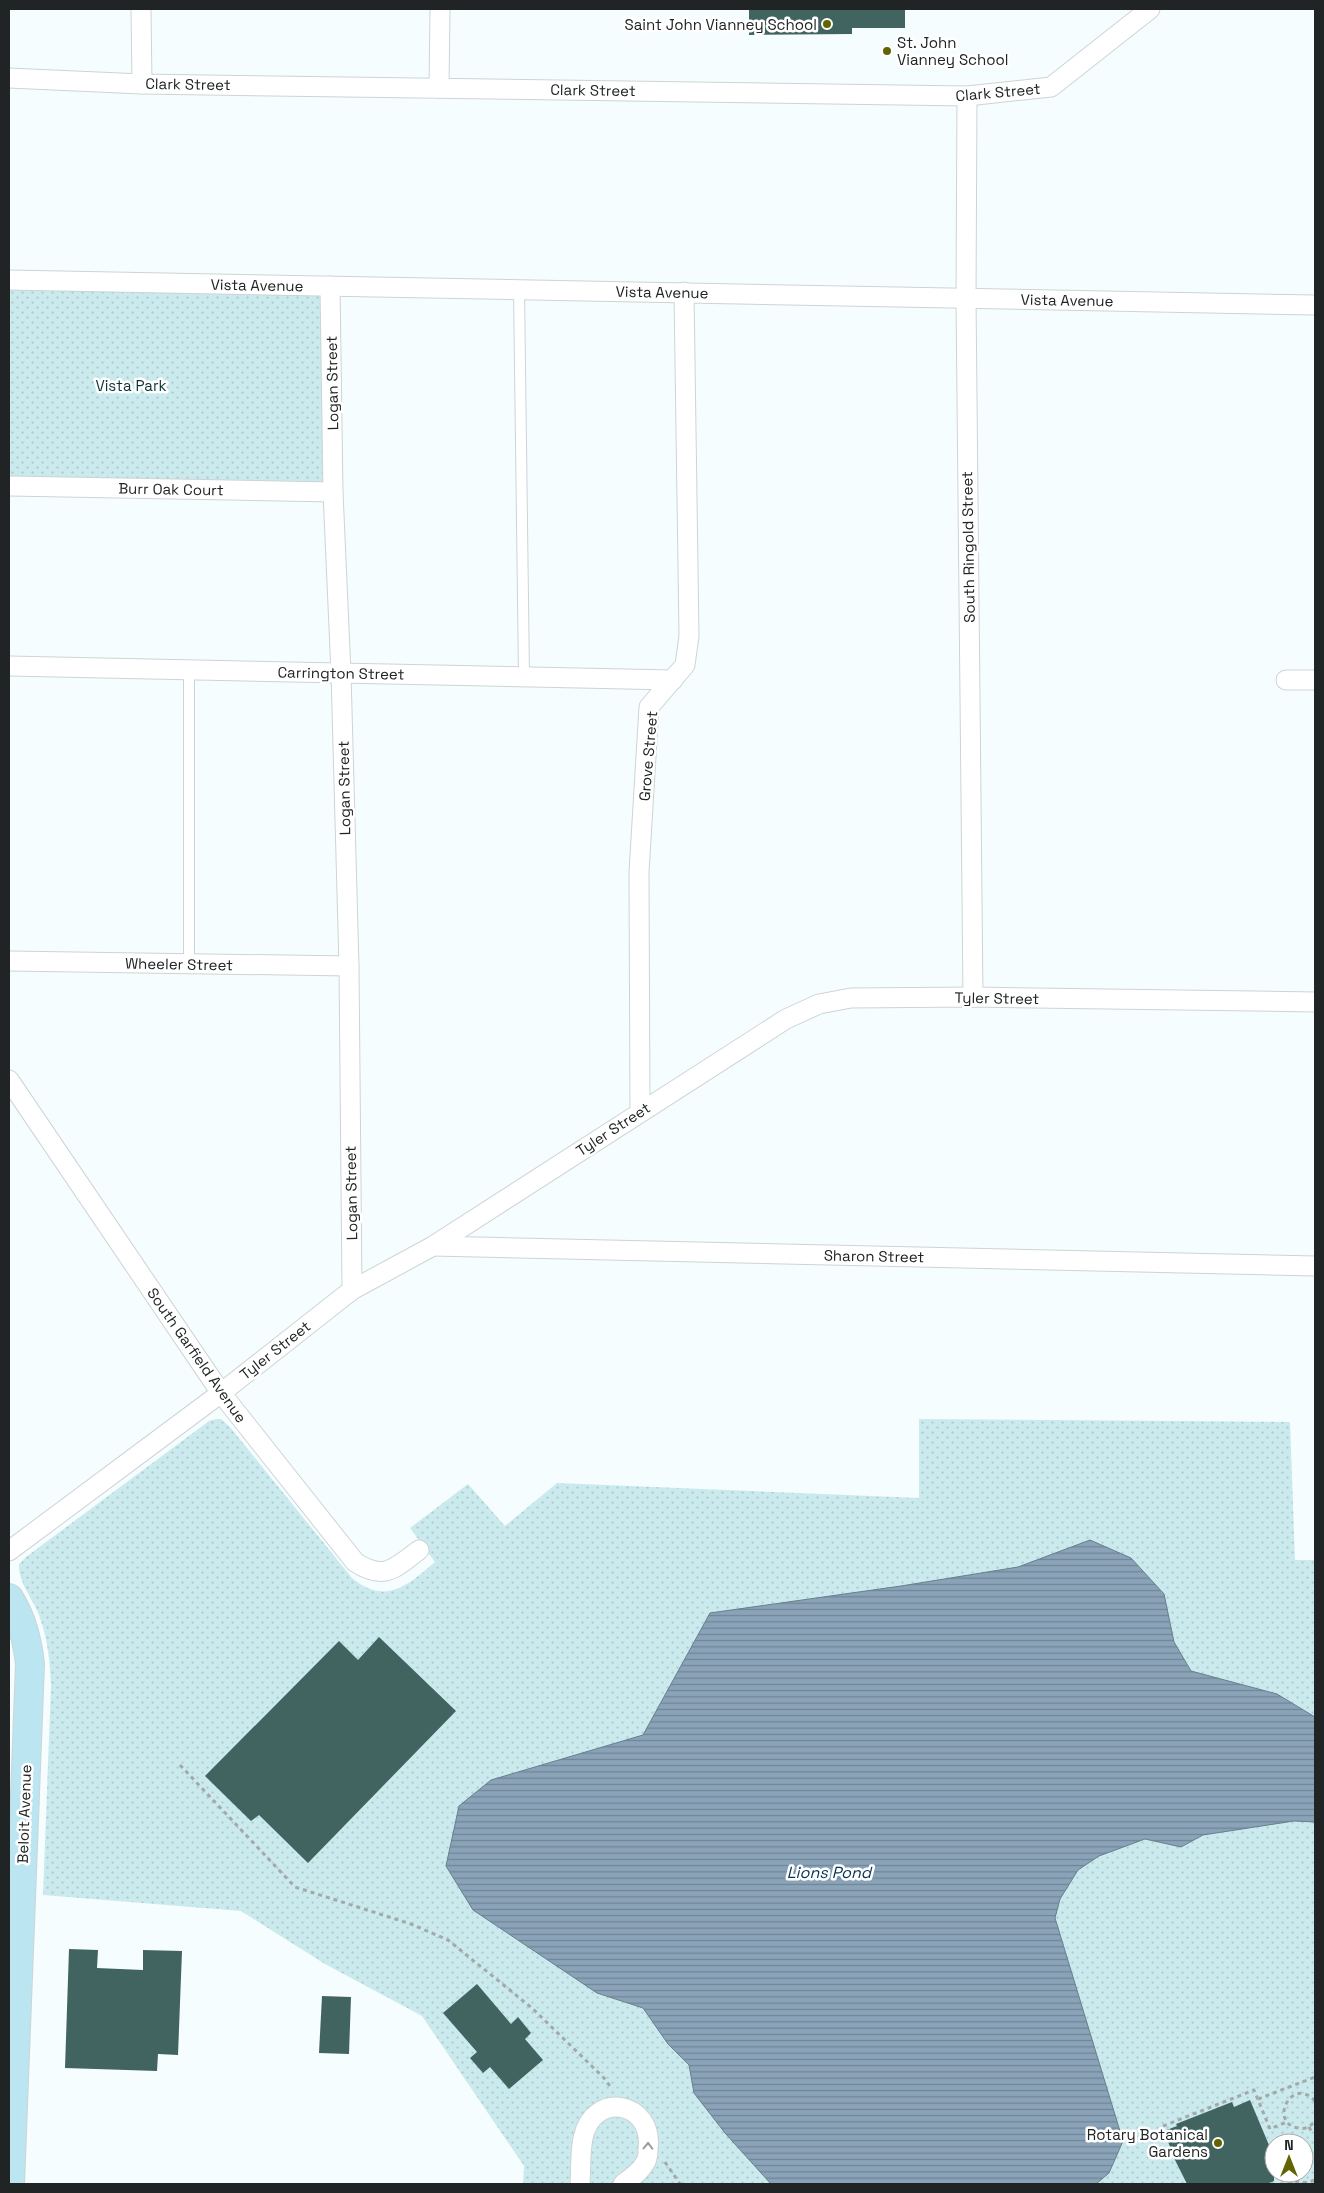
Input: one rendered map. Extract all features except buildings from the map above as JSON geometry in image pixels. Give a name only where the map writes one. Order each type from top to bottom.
[{"type":"main road","name":"Beloit Avenue","points":[[9,1598],[16,1609],[27,1638],[30,1664],[10,2184]]},
{"type":"street","points":[[141,9],[142,84]]},
{"type":"street","points":[[439,88],[440,9]]},
{"type":"street","name":"Clark Street","points":[[9,78],[142,84],[967,96],[1051,87],[1150,9]]},
{"type":"street","name":"South Ringold Street","points":[[967,96],[966,298],[973,997]]},
{"type":"street","name":"Vista Avenue","points":[[9,280],[1315,305]]},
{"type":"street","name":"Logan Street","points":[[330,286],[333,492],[341,673],[348,966],[352,1290]]},
{"type":"street","name":"Grove Street","points":[[640,1112],[639,872],[650,707],[685,665],[689,636],[684,292]]},
{"type":"street","name":"Burr Oak Court","points":[[9,486],[333,492]]},
{"type":"street","name":"Carrington Street","points":[[9,666],[673,680]]},
{"type":"street","points":[[1286,680],[1315,680]]},
{"type":"street","name":"Wheeler Street","points":[[9,961],[348,966]]},
{"type":"street","name":"Tyler Street","points":[[9,1550],[221,1393],[352,1290],[433,1246],[786,1019],[819,1004],[852,998],[973,997],[1315,1002]]},
{"type":"street","name":"South Garfield Avenue","points":[[9,1080],[221,1393],[354,1562],[370,1572],[384,1572],[400,1564],[419,1550]]},
{"type":"street","name":"Sharon Street","points":[[433,1246],[1315,1266]]},
{"type":"street","points":[[580,2184],[583,2138],[589,2123],[602,2109],[616,2106],[627,2107],[639,2117],[646,2126],[649,2144],[647,2161],[638,2173],[623,2184]]},
{"type":"lane","points":[[519,289],[524,677]]},
{"type":"lane","points":[[189,670],[189,964]]},
{"type":"path","points":[[180,1765],[295,1887],[411,1924],[448,1940],[532,2008],[604,2078],[627,2107]]},
{"type":"path","points":[[1258,2099],[1315,2077]]},
{"type":"path","points":[[1291,2086],[1295,2095]]},
{"type":"path","points":[[1163,2126],[1254,2090],[1270,2129],[1287,2122]]},
{"type":"path","points":[[1315,2101],[1308,2095],[1295,2095],[1287,2100],[1283,2111],[1287,2122],[1297,2128],[1309,2127],[1315,2121]]},
{"type":"path","points":[[1309,2127],[1312,2133]]},
{"type":"path","points":[[1288,2184],[1293,2181],[1309,2183],[1315,2179]]},
{"type":"green space","name":"Vista Park","points":[[9,280],[330,286],[333,492],[9,486]]},
{"type":"green space","points":[[216,1419],[221,1419],[230,1427],[352,1578],[376,1591],[396,1589],[406,1585],[435,1562],[410,1528],[468,1484],[505,1526],[557,1483],[919,1498],[919,1419],[1290,1422],[1295,1560],[1315,1560],[1315,2184],[523,2184],[524,2166],[422,2016],[325,1964],[241,1911],[43,1895],[51,1686],[47,1643],[43,1627],[19,1571],[19,1564],[209,1421]]},
{"type":"water","name":"Lions Pond","points":[[1090,1540],[1131,1558],[1164,1594],[1174,1642],[1191,1671],[1277,1694],[1315,1717],[1315,1822],[1294,1821],[1203,1835],[1181,1847],[1145,1839],[1099,1856],[1078,1870],[1060,1899],[1055,1918],[1123,2141],[1109,2173],[1096,2184],[771,2184],[725,2133],[694,2093],[689,2065],[668,2044],[643,2008],[597,1993],[473,1910],[446,1866],[459,1806],[491,1780],[643,1735],[710,1613],[901,1586],[1018,1567]]},
{"type":"place","name":"Saint John Vianney School","points":[[827,24]]},
{"type":"place","name":"St. John Vianney School","points":[[887,51]]},
{"type":"place","name":"Rotary Botanical Gardens","points":[[1218,2143]]}]
